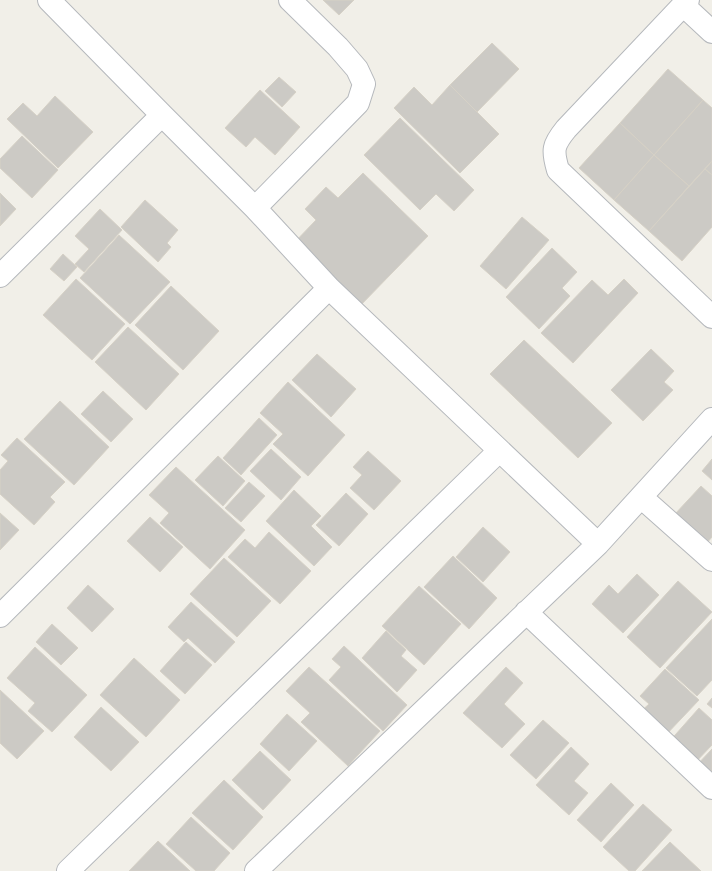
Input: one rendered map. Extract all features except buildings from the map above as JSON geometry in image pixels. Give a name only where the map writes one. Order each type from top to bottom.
[{"type":"street","points":[[49,0],[162,116],[255,208],[329,288],[598,544]]},
{"type":"street","points":[[255,208],[358,103],[364,84],[357,69],[338,47],[290,0]]},
{"type":"street","points":[[712,32],[686,3],[566,129],[556,142],[554,158],[558,170],[712,317]]},
{"type":"street","points":[[0,276],[162,116]]},
{"type":"street","points":[[0,616],[329,288]]},
{"type":"street","points":[[256,871],[598,544],[712,419]]},
{"type":"street","points":[[68,871],[499,451]]},
{"type":"street","points":[[641,497],[712,560]]},
{"type":"street","points":[[526,612],[712,788]]}]
